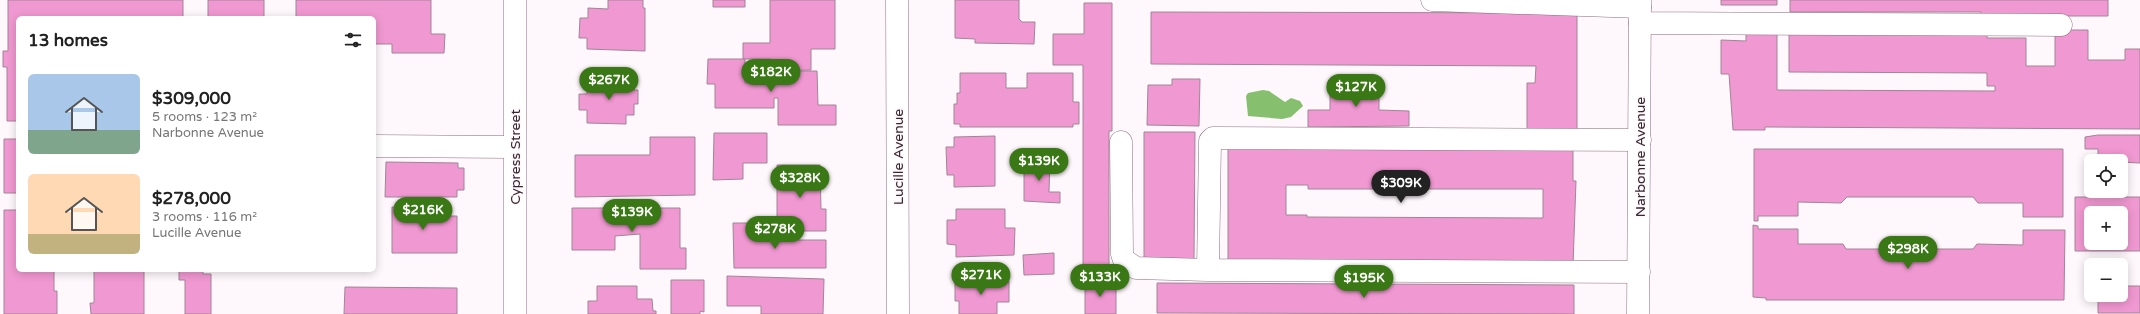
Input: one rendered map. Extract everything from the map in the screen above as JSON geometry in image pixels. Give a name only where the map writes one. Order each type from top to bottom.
[{"type":"street","name":"Cypress Street","points":[[515,0],[515,314]]},
{"type":"street","name":"Lucille Avenue","points":[[897,0],[898,314]]},
{"type":"street","points":[[1432,0],[1640,10],[2061,25]]},
{"type":"street","name":"Narbonne Avenue","points":[[1638,314],[1640,10]]},
{"type":"street","points":[[1208,270],[1210,141],[1214,138],[1640,140]]},
{"type":"street","points":[[1121,142],[1124,260],[1136,268],[1208,270],[1639,272]]},
{"type":"street","points":[[376,146],[515,147]]},
{"type":"shaded area","points":[[1263,90],[1269,91],[1285,102],[1291,98],[1300,101],[1303,106],[1291,117],[1282,119],[1248,116],[1246,96],[1248,93]]},
{"type":"building","points":[[8,0],[183,0],[183,16],[16,16],[16,121],[7,121],[7,67],[3,67],[3,51],[8,51]]},
{"type":"building","points":[[208,0],[264,0],[264,16],[208,16]]},
{"type":"building","points":[[296,0],[431,0],[431,34],[445,34],[444,53],[392,53],[392,44],[376,44],[376,16],[296,16]]},
{"type":"building","points":[[608,0],[643,0],[643,8],[645,8],[645,51],[587,49],[587,38],[579,38],[580,18],[588,18],[588,8],[608,9]]},
{"type":"building","points":[[713,0],[745,0],[745,7],[713,7]]},
{"type":"building","points":[[770,0],[835,0],[835,49],[811,49],[811,70],[770,71],[771,59],[743,59],[743,43],[770,43]]},
{"type":"building","points":[[955,0],[1019,0],[1019,19],[1022,22],[1035,22],[1034,44],[975,43],[975,39],[955,38]]},
{"type":"building","points":[[1721,0],[1777,0],[1777,5],[1721,5]]},
{"type":"building","points":[[1790,0],[2108,0],[2108,16],[2008,16],[1981,15],[1981,12],[1790,12]]},
{"type":"building","points":[[1084,3],[1112,3],[1112,131],[1109,131],[1109,276],[1083,276],[1083,65],[1053,65],[1053,34],[1084,34]]},
{"type":"building","points":[[1151,12],[1577,13],[1577,130],[1527,130],[1527,83],[1535,83],[1536,66],[1151,64]]},
{"type":"building","points":[[2055,30],[2088,30],[2088,60],[2125,60],[2125,49],[2140,49],[2140,129],[1765,127],[1765,130],[1733,130],[1729,74],[1721,74],[1721,40],[1746,41],[1746,33],[1777,33],[1777,90],[1995,91],[1995,86],[1987,86],[1987,73],[1789,72],[1789,34],[1987,35],[1987,38],[2026,38],[2026,66],[2055,66]]},
{"type":"building","points":[[708,59],[745,59],[745,83],[763,78],[763,71],[817,71],[818,105],[836,105],[836,125],[778,125],[778,98],[774,98],[774,108],[715,108],[715,84],[707,84]]},
{"type":"building","points":[[960,73],[1006,73],[1006,88],[1027,88],[1027,73],[1073,73],[1073,102],[1079,102],[1079,124],[1073,124],[1073,127],[960,127],[960,124],[954,124],[954,104],[957,104],[957,93],[960,93]]},
{"type":"building","points":[[1172,79],[1200,79],[1199,126],[1147,125],[1148,85],[1172,85]]},
{"type":"building","points":[[588,80],[626,80],[626,85],[634,85],[634,90],[638,90],[638,104],[634,104],[634,115],[626,115],[626,124],[587,123],[587,110],[579,110],[579,94],[587,94]]},
{"type":"building","points":[[1330,81],[1379,81],[1379,110],[1409,111],[1409,126],[1308,127],[1308,110],[1330,110]]},
{"type":"building","points":[[1144,132],[1195,132],[1194,259],[1144,259]]},
{"type":"building","points":[[714,133],[767,133],[767,163],[743,163],[743,179],[713,180]]},
{"type":"building","points":[[2098,135],[2140,135],[2140,163],[2128,162],[2128,154],[2098,154],[2098,149],[2085,149],[2085,137]]},
{"type":"building","points":[[995,136],[995,186],[954,187],[954,175],[947,175],[946,147],[954,147],[954,137]]},
{"type":"building","points":[[650,137],[695,137],[695,195],[575,197],[575,155],[650,155]]},
{"type":"building","points":[[4,139],[16,139],[16,193],[4,193]]},
{"type":"building","points":[[1228,142],[1573,143],[1573,181],[1576,181],[1573,266],[1228,265]],"holes":[[[1286,185],[1308,185],[1308,189],[1543,189],[1543,218],[1307,217],[1307,215],[1286,215]]]},
{"type":"building","points":[[1754,149],[2063,149],[2063,217],[2023,217],[2023,203],[1978,203],[1973,197],[1847,197],[1841,203],[1798,202],[1798,216],[1758,216],[1758,221],[1754,221]]},
{"type":"building","points":[[1024,159],[1050,159],[1049,192],[1060,192],[1060,203],[1024,201]]},
{"type":"building","points":[[386,162],[458,163],[458,168],[464,168],[464,190],[457,190],[457,197],[385,197]]},
{"type":"building","points":[[777,165],[820,165],[821,209],[826,209],[826,231],[777,231]]},
{"type":"building","points":[[2075,197],[2140,197],[2140,251],[2075,251]]},
{"type":"building","points":[[392,207],[437,207],[437,216],[457,216],[457,253],[392,253]]},
{"type":"building","points":[[572,208],[680,208],[680,248],[686,248],[686,269],[640,269],[640,234],[615,236],[615,250],[572,250]]},
{"type":"building","points":[[956,209],[1005,209],[1005,228],[1015,228],[1014,255],[956,257],[956,245],[947,244],[947,220],[956,220]]},
{"type":"building","points":[[4,210],[16,210],[16,272],[54,272],[54,291],[57,291],[57,314],[4,314]]},
{"type":"building","points":[[733,223],[763,223],[763,236],[798,236],[798,240],[826,240],[826,268],[734,268]]},
{"type":"building","points":[[1753,225],[1758,226],[1758,229],[1798,229],[1798,244],[1843,244],[1846,249],[1973,249],[1977,244],[2023,245],[2023,230],[2065,230],[2064,300],[1766,300],[1766,298],[1753,297]]},
{"type":"building","points":[[1054,253],[1054,274],[1024,275],[1023,255]]},
{"type":"building","points":[[94,272],[144,272],[144,314],[91,314],[90,303],[94,303]]},
{"type":"building","points":[[179,272],[203,272],[203,274],[211,274],[211,314],[185,314],[185,280],[179,280]]},
{"type":"building","points":[[727,276],[824,279],[823,314],[761,314],[761,306],[727,306]]},
{"type":"building","points":[[671,280],[704,280],[704,312],[700,311],[700,314],[671,314]]},
{"type":"building","points":[[955,281],[1009,281],[1009,302],[997,302],[997,314],[959,314],[959,301],[955,301]]},
{"type":"building","points":[[1085,281],[1116,281],[1116,314],[1085,314]]},
{"type":"building","points":[[1157,283],[1574,285],[1574,314],[1157,313]]},
{"type":"building","points":[[597,286],[637,286],[637,299],[652,299],[653,311],[656,311],[656,314],[588,314],[588,301],[597,301]]},
{"type":"building","points":[[2128,286],[2140,286],[2140,313],[2098,313],[2098,302],[2128,302]]},
{"type":"building","points":[[345,287],[457,288],[457,314],[344,314]]}]
